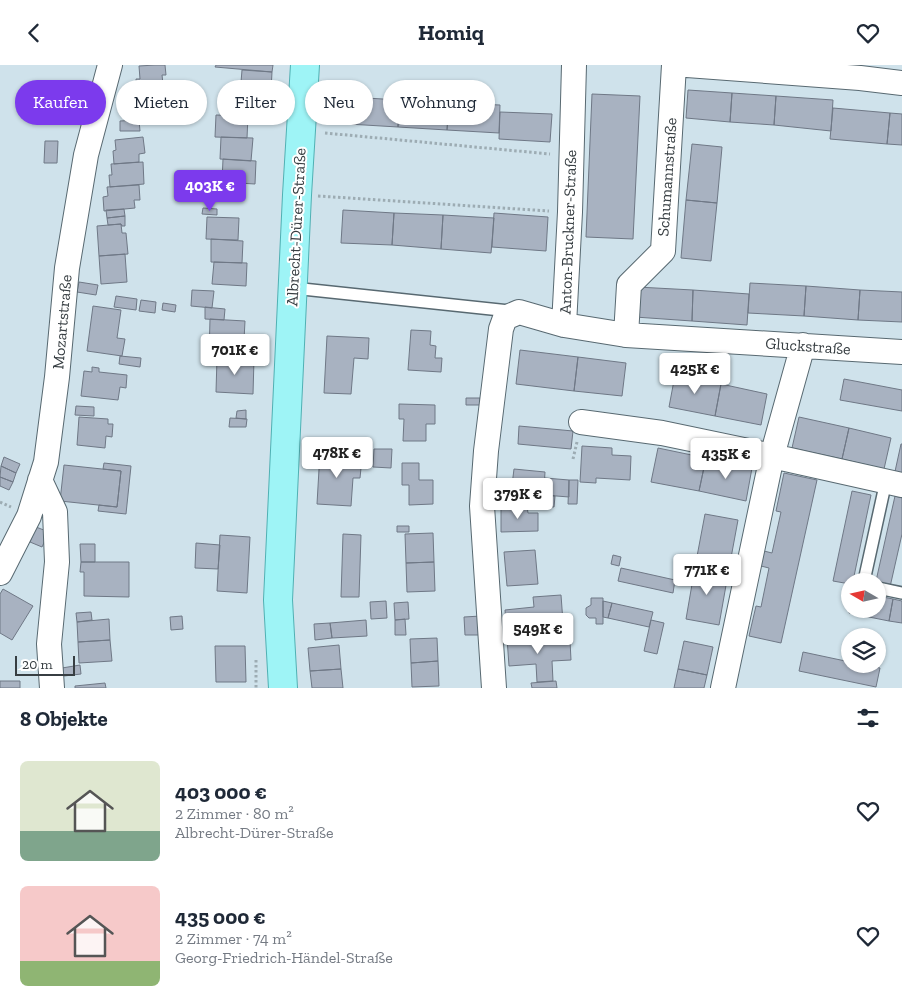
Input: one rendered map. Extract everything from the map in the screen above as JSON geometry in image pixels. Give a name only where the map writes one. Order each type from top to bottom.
[{"type":"main road","name":"Albrecht-Dürer-Straße","points":[[283,688],[278,600],[305,65]]},
{"type":"street","name":"Mozartstraße","points":[[0,573],[29,516],[46,462],[70,249],[86,155],[110,65]]},
{"type":"street","name":"Anton-Bruckner-Straße","points":[[519,312],[564,325],[570,212],[574,65]]},
{"type":"street","name":"Schumannstraße","points":[[626,335],[629,285],[662,251],[674,65]]},
{"type":"street","points":[[687,65],[902,83]]},
{"type":"street","points":[[494,688],[482,505],[486,451],[501,329],[505,318],[519,312]]},
{"type":"street","name":"Gluckstraße","points":[[564,325],[626,335],[902,352]]},
{"type":"street","points":[[723,688],[772,456],[803,345]]},
{"type":"street","points":[[581,422],[662,433],[894,483]]},
{"type":"street","points":[[40,480],[55,512],[57,562],[49,644],[52,688]]},
{"type":"lane","points":[[293,289],[519,312]]},
{"type":"lane","points":[[866,573],[894,483]]},
{"type":"lane","points":[[886,590],[902,593]]},
{"type":"path","points":[[319,132],[572,157]]},
{"type":"path","points":[[315,196],[570,212]]},
{"type":"path","points":[[0,502],[11,507]]},
{"type":"building","points":[[165,65],[166,75],[162,75],[163,80],[136,80],[140,79],[139,66]]},
{"type":"building","points":[[216,65],[273,65],[272,72],[215,67]]},
{"type":"building","points":[[242,70],[272,72],[272,80],[241,80]]},
{"type":"building","points":[[688,90],[732,93],[730,122],[686,118]]},
{"type":"building","points":[[732,93],[776,96],[774,125],[730,122]]},
{"type":"building","points":[[592,94],[640,96],[633,239],[586,237]]},
{"type":"building","points":[[776,96],[833,100],[831,131],[774,125]]},
{"type":"building","points":[[373,98],[383,99],[383,125],[398,125],[398,127],[365,125],[373,125]]},
{"type":"building","points":[[495,105],[500,105],[499,133],[447,130],[447,125],[495,125]]},
{"type":"building","points":[[833,108],[890,113],[887,144],[830,139]]},
{"type":"building","points":[[500,112],[552,114],[550,142],[499,139]]},
{"type":"building","points":[[890,113],[902,114],[902,145],[887,144]]},
{"type":"building","points":[[216,115],[217,125],[248,125],[247,138],[215,137]]},
{"type":"building","points":[[120,125],[139,125],[140,131],[120,131]]},
{"type":"building","points":[[398,125],[447,125],[447,130],[398,127]]},
{"type":"building","points":[[143,137],[145,153],[139,154],[139,162],[114,164],[113,151],[116,150],[115,140]]},
{"type":"building","points":[[221,137],[253,138],[251,161],[220,159]]},
{"type":"building","points":[[45,141],[58,141],[57,163],[44,163]]},
{"type":"building","points":[[692,144],[722,147],[717,203],[686,200]]},
{"type":"building","points":[[223,159],[256,161],[255,184],[222,182]]},
{"type":"building","points":[[143,162],[144,184],[110,187],[109,175],[112,175],[111,164]]},
{"type":"building","points":[[205,182],[219,182],[218,189],[205,188]]},
{"type":"building","points":[[139,185],[140,200],[134,200],[135,208],[104,211],[103,197],[108,196],[107,187]]},
{"type":"building","points":[[686,200],[717,203],[711,261],[681,258]]},
{"type":"building","points":[[203,208],[217,209],[217,215],[202,214]]},
{"type":"building","points":[[124,209],[125,216],[107,218],[106,210]]},
{"type":"building","points":[[343,210],[394,213],[392,245],[341,243]]},
{"type":"building","points":[[394,213],[443,215],[441,249],[392,245]]},
{"type":"building","points":[[494,213],[548,217],[546,251],[492,247]]},
{"type":"building","points":[[443,215],[494,218],[491,253],[441,249]]},
{"type":"building","points":[[125,216],[125,226],[121,224],[108,225],[107,218]]},
{"type":"building","points":[[207,217],[239,218],[238,240],[206,239]]},
{"type":"building","points":[[121,224],[122,233],[126,233],[128,254],[99,256],[97,226]]},
{"type":"building","points":[[211,239],[243,241],[242,263],[211,262]]},
{"type":"building","points":[[125,254],[127,282],[101,284],[99,256]]},
{"type":"building","points":[[214,262],[247,263],[246,286],[212,284]]},
{"type":"building","points":[[79,282],[98,285],[96,295],[77,292]]},
{"type":"building","points":[[750,283],[806,286],[804,316],[748,313]]},
{"type":"building","points":[[806,286],[860,290],[858,320],[804,316]]},
{"type":"building","points":[[637,287],[693,290],[692,321],[635,317]]},
{"type":"building","points":[[192,290],[214,291],[212,308],[191,306]]},
{"type":"building","points":[[693,290],[749,294],[747,325],[692,321]]},
{"type":"building","points":[[860,290],[902,292],[902,322],[858,320]]},
{"type":"building","points":[[116,296],[137,299],[136,310],[114,307]]},
{"type":"building","points":[[141,300],[156,302],[155,313],[139,311]]},
{"type":"building","points":[[163,303],[176,305],[175,312],[162,310]]},
{"type":"building","points":[[93,306],[121,310],[117,338],[125,339],[122,356],[87,351]]},
{"type":"building","points":[[205,307],[225,309],[224,320],[205,319]]},
{"type":"building","points":[[210,319],[245,321],[243,359],[209,357]]},
{"type":"building","points":[[411,330],[431,331],[430,345],[436,346],[435,358],[442,358],[441,372],[408,370]]},
{"type":"building","points":[[327,336],[369,338],[368,359],[354,358],[351,394],[324,393]]},
{"type":"building","points":[[520,350],[578,357],[574,391],[516,384]]},
{"type":"building","points":[[120,356],[141,358],[140,367],[119,364]]},
{"type":"building","points":[[578,357],[626,363],[622,396],[574,391]]},
{"type":"building","points":[[217,358],[254,359],[253,394],[216,392]]},
{"type":"building","points":[[92,367],[99,368],[99,372],[127,375],[126,388],[120,387],[118,400],[81,396],[84,371],[92,372]]},
{"type":"building","points":[[675,375],[721,384],[715,416],[669,407]]},
{"type":"building","points":[[844,379],[902,390],[902,411],[840,400]]},
{"type":"building","points":[[721,384],[767,394],[761,425],[715,416]]},
{"type":"building","points":[[466,398],[480,398],[480,405],[466,405]]},
{"type":"building","points":[[399,404],[435,405],[435,424],[426,424],[426,441],[403,441],[404,419],[399,419]]},
{"type":"building","points":[[76,406],[94,407],[94,416],[75,415]]},
{"type":"building","points":[[246,410],[246,419],[236,418],[237,411]]},
{"type":"building","points":[[79,417],[108,419],[108,424],[113,424],[112,437],[106,436],[105,448],[77,445]]},
{"type":"building","points":[[799,417],[849,428],[842,459],[792,448]]},
{"type":"building","points":[[230,418],[247,419],[246,427],[229,427]]},
{"type":"building","points":[[519,426],[573,431],[571,449],[518,444]]},
{"type":"building","points":[[849,428],[891,438],[884,469],[842,459]]},
{"type":"building","points":[[902,444],[902,477],[894,476]]},
{"type":"building","points":[[582,446],[612,448],[612,455],[631,456],[630,480],[596,478],[596,483],[580,482]]},
{"type":"building","points":[[658,448],[706,458],[699,491],[651,482]]},
{"type":"building","points":[[374,449],[392,449],[391,468],[373,467]]},
{"type":"building","points":[[320,452],[355,454],[354,468],[361,468],[360,478],[353,478],[351,506],[317,504]]},
{"type":"building","points":[[4,457],[20,464],[16,473],[1,466]]},
{"type":"building","points":[[706,458],[752,468],[746,501],[699,491]]},
{"type":"building","points":[[104,463],[131,466],[126,514],[98,511],[99,505],[117,507],[121,471],[103,469]]},
{"type":"building","points":[[402,463],[419,463],[419,480],[433,480],[433,504],[409,505],[409,485],[402,485]]},
{"type":"building","points":[[64,465],[121,471],[117,507],[60,501]]},
{"type":"building","points":[[1,466],[16,473],[13,482],[0,477]]},
{"type":"building","points":[[514,469],[545,472],[544,488],[512,485]]},
{"type":"building","points":[[784,473],[817,480],[781,643],[749,636],[756,606],[761,607],[769,568],[757,565],[760,550],[772,553],[781,512],[776,511]]},
{"type":"building","points":[[0,477],[13,482],[9,490],[0,486]]},
{"type":"building","points":[[545,478],[569,480],[569,497],[544,495]]},
{"type":"building","points":[[569,480],[578,480],[577,504],[568,504]]},
{"type":"building","points":[[852,491],[871,495],[855,573],[841,573],[841,582],[833,581]]},
{"type":"building","points":[[535,494],[555,496],[554,507],[534,505]]},
{"type":"building","points":[[895,496],[902,498],[902,534],[890,587],[886,586],[886,573],[878,573]]},
{"type":"building","points":[[527,506],[528,513],[538,513],[538,531],[501,532],[501,507]]},
{"type":"building","points":[[705,514],[738,520],[728,574],[695,567]]},
{"type":"building","points":[[397,526],[409,526],[409,532],[397,532]]},
{"type":"building","points":[[36,527],[49,532],[42,547],[30,542]]},
{"type":"building","points":[[433,533],[434,562],[406,563],[405,534]]},
{"type":"building","points":[[343,534],[361,535],[359,597],[341,597]]},
{"type":"building","points":[[220,535],[250,537],[247,593],[217,591]]},
{"type":"building","points":[[196,543],[220,545],[218,569],[195,568]]},
{"type":"building","points":[[80,544],[95,544],[95,562],[81,562]]},
{"type":"building","points":[[535,550],[538,584],[507,586],[504,552]]},
{"type":"building","points":[[613,555],[621,557],[619,566],[611,564]]},
{"type":"building","points":[[81,562],[129,562],[129,597],[84,596],[84,572],[80,572]]},
{"type":"building","points":[[434,562],[435,591],[407,592],[406,563]]},
{"type":"building","points":[[695,567],[728,574],[719,625],[686,619]]},
{"type":"building","points":[[621,568],[675,580],[673,593],[618,581]]},
{"type":"building","points":[[3,589],[33,606],[12,640],[0,633],[0,594]]},
{"type":"building","points":[[561,595],[563,622],[537,624],[537,636],[507,638],[505,610],[534,607],[533,597]]},
{"type":"building","points":[[591,598],[603,598],[603,624],[596,624],[596,618],[589,618],[586,615],[586,608],[591,605]]},
{"type":"building","points":[[886,598],[893,599],[889,621],[874,618],[886,618]]},
{"type":"building","points":[[893,599],[902,601],[902,623],[889,621]]},
{"type":"building","points":[[386,601],[387,618],[371,619],[370,602]]},
{"type":"building","points":[[603,601],[612,603],[608,618],[603,617]]},
{"type":"building","points":[[408,602],[409,619],[395,620],[394,603]]},
{"type":"building","points":[[612,603],[653,612],[649,627],[608,618]]},
{"type":"building","points":[[91,612],[92,620],[77,622],[76,613]]},
{"type":"building","points":[[182,616],[183,629],[171,630],[170,617]]},
{"type":"building","points":[[481,616],[481,635],[465,635],[464,617]]},
{"type":"building","points":[[109,619],[110,640],[78,642],[77,622]]},
{"type":"building","points":[[405,619],[406,635],[395,635],[395,620]]},
{"type":"building","points":[[366,620],[367,636],[332,638],[330,623]]},
{"type":"building","points":[[651,620],[664,623],[657,654],[644,651]]},
{"type":"building","points":[[330,623],[332,638],[315,640],[314,624]]},
{"type":"building","points":[[537,636],[538,644],[570,641],[571,660],[552,661],[553,681],[537,682],[536,664],[509,666],[507,638]]},
{"type":"building","points":[[437,638],[438,661],[411,663],[410,639]]},
{"type":"building","points":[[110,640],[112,661],[79,663],[78,642]]},
{"type":"building","points":[[684,641],[713,647],[707,675],[678,669]]},
{"type":"building","points":[[339,645],[341,669],[310,671],[308,648]]},
{"type":"building","points":[[215,646],[245,646],[246,682],[216,682]]},
{"type":"building","points":[[803,652],[841,660],[841,673],[879,673],[876,687],[799,671]]},
{"type":"building","points":[[438,661],[439,686],[412,687],[411,663]]},
{"type":"building","points":[[80,665],[81,674],[64,676],[62,668]]},
{"type":"building","points":[[341,669],[343,688],[312,688],[310,671]]},
{"type":"building","points":[[678,669],[707,675],[704,688],[674,688]]},
{"type":"building","points":[[0,681],[20,681],[20,688],[0,688]]},
{"type":"building","points":[[556,681],[557,688],[532,688],[531,683]]},
{"type":"building","points":[[105,683],[106,688],[75,688],[75,686]]}]
